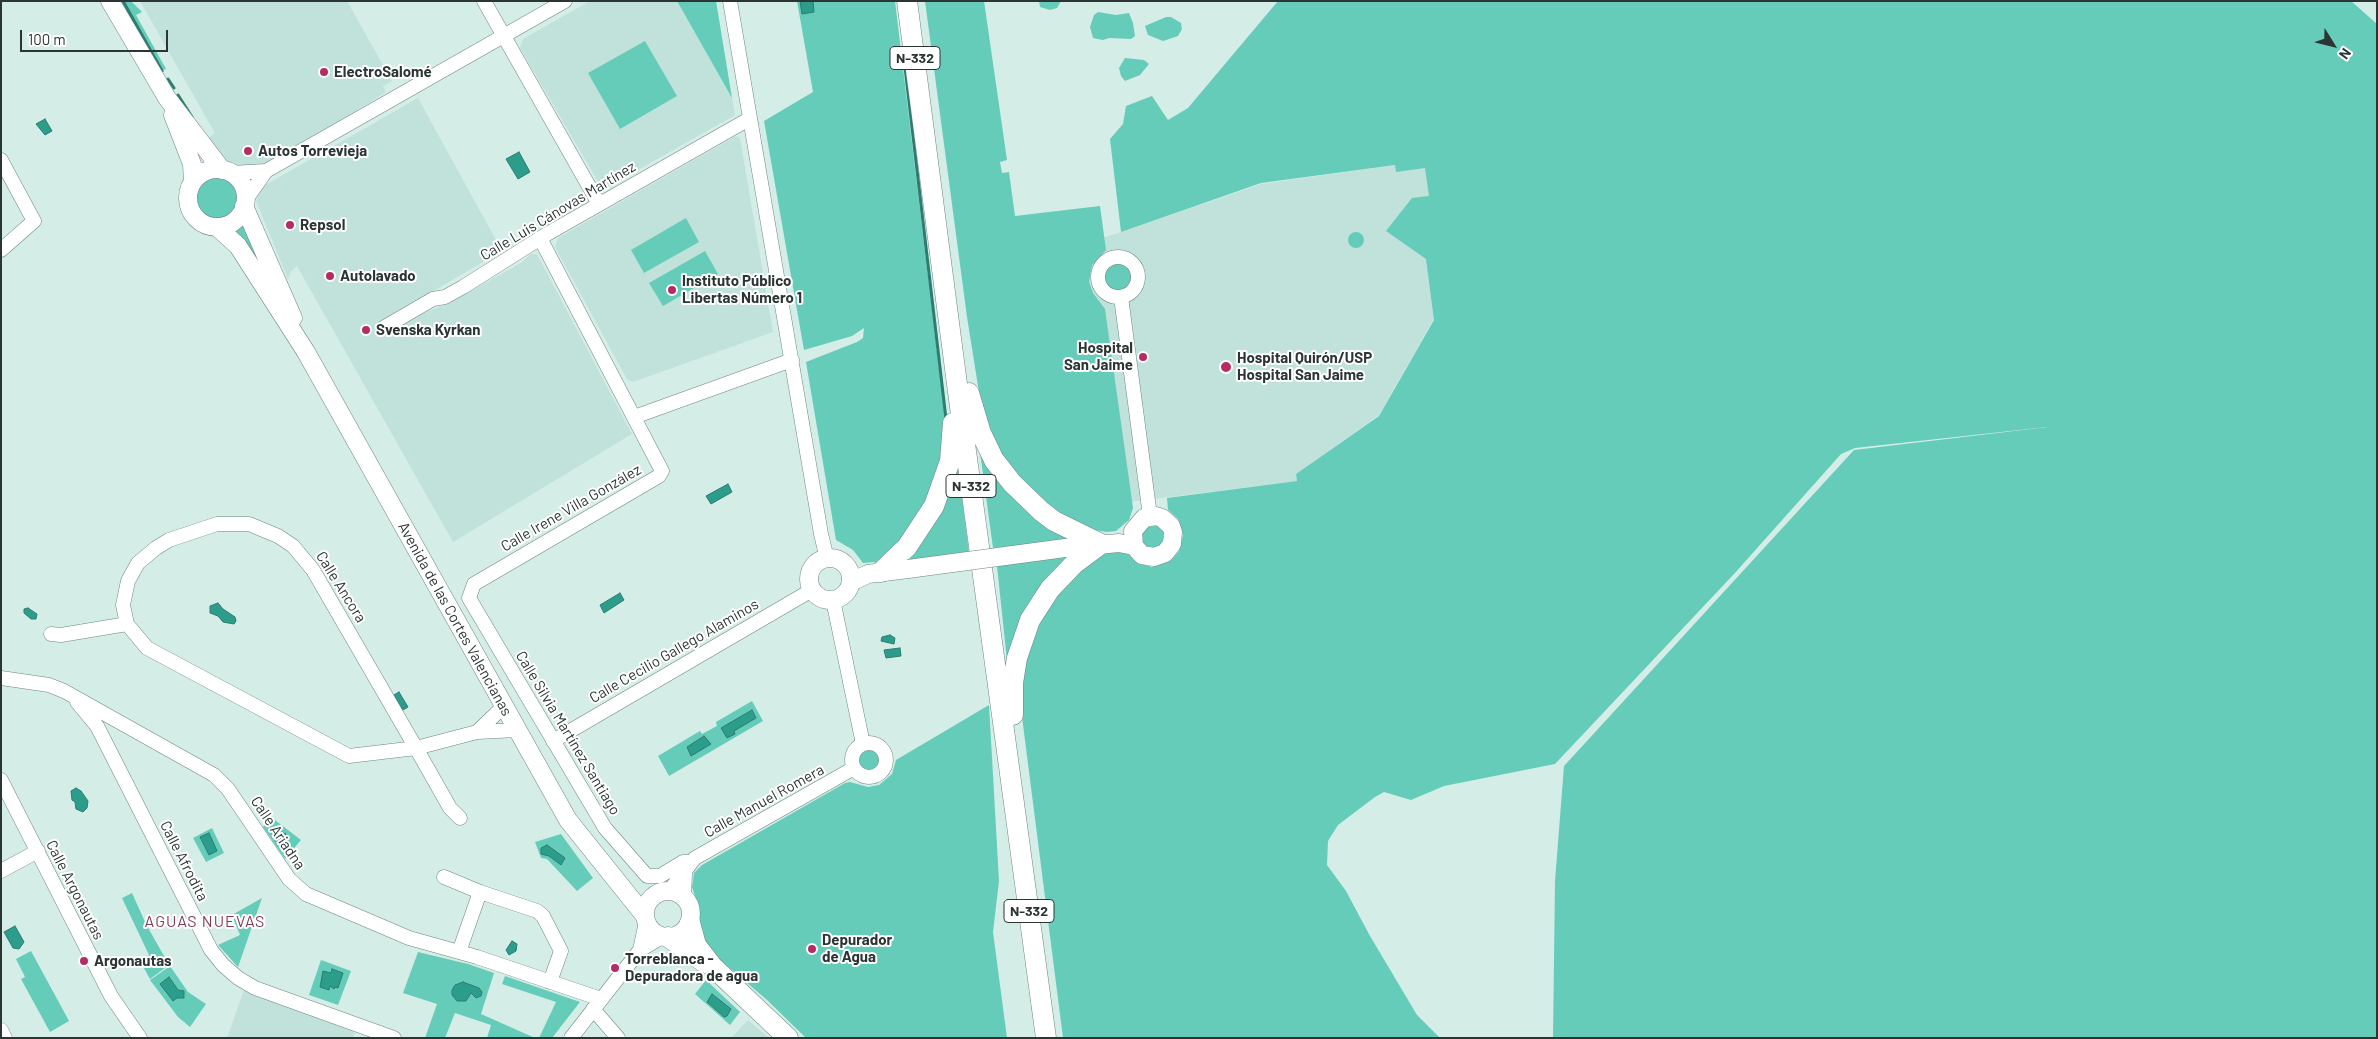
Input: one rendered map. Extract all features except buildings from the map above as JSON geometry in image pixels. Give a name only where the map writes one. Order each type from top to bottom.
[{"type":"highway","name":"N-332","points":[[907,1],[1046,1038]]},
{"type":"highway","name":"N-332","points":[[874,573],[907,547],[934,506],[948,468],[952,442],[953,416],[923,144],[922,115]]},
{"type":"highway","points":[[922,115],[929,141],[970,403],[981,433],[994,460],[1041,511],[1069,530],[1122,541]]},
{"type":"highway","points":[[1022,856],[1023,818],[1012,709],[1013,683],[1017,658],[1030,620],[1050,588],[1074,564],[1122,541]]},
{"type":"highway","points":[[690,923],[696,945],[713,967],[788,1038]]},
{"type":"highway","points":[[665,937],[713,967]]},
{"type":"highway","points":[[1036,966],[1034,996],[1036,1038]]},
{"type":"main road","points":[[110,1],[167,98],[226,171],[243,187],[245,203],[237,218],[231,223],[217,227],[208,226],[193,215],[188,199],[193,182],[192,164],[167,98]]},
{"type":"main road","points":[[193,182],[201,174],[211,170],[226,171]]},
{"type":"main road","name":"Avenida de las Cortes Valencianas","points":[[245,203],[306,352]]},
{"type":"main road","name":"Avenida de las Cortes Valencianas","points":[[217,227],[238,246],[306,352],[572,825],[646,919]]},
{"type":"main road","points":[[850,576],[1122,541],[1140,521],[1150,516],[1156,516],[1167,521],[1173,532],[1172,544],[1165,553],[1154,557],[1142,555],[1122,541]]},
{"type":"main road","points":[[827,559],[840,561],[850,576],[845,594],[833,600],[822,598],[812,590],[809,577],[815,565],[827,559]]},
{"type":"main road","name":"Avenida de las Cortes Valencianas","points":[[616,879],[638,889],[666,890]]},
{"type":"main road","points":[[666,890],[690,906],[690,923],[683,932],[665,937],[652,931],[646,919],[647,905],[666,890]]},
{"type":"street","points":[[484,1],[599,204]]},
{"type":"street","points":[[245,203],[266,171],[565,1]]},
{"type":"street","points":[[730,1],[821,534],[827,559]]},
{"type":"street","name":"Calle Luis Cánovas Martínez","points":[[382,328],[433,299],[445,297],[463,287],[516,256],[540,238],[749,119]]},
{"type":"street","points":[[1,160],[34,219],[32,224],[1,250]]},
{"type":"street","points":[[226,171],[266,171]]},
{"type":"street","points":[[540,238],[634,417],[792,360]]},
{"type":"street","points":[[1121,297],[1150,516]]},
{"type":"street","name":"Calle Irene Villa González","points":[[472,591],[474,584],[660,475],[661,468],[634,417]]},
{"type":"street","name":"Calle Ancora","points":[[127,624],[123,605],[128,581],[138,563],[156,548],[169,540],[217,524],[249,524],[263,528],[293,546],[313,570],[450,808],[460,818]]},
{"type":"street","name":"Calle Cecilio Gallego Alaminos","points":[[553,740],[812,590]]},
{"type":"street","name":"Calle Silvia Martínez Santiago","points":[[472,591],[470,598],[605,828],[643,873],[666,890]]},
{"type":"street","points":[[833,600],[864,744]]},
{"type":"street","points":[[51,634],[61,635],[127,624],[147,648],[348,756],[416,748],[477,732],[517,730]]},
{"type":"street","name":"Calle Ariadna","points":[[1,678],[49,685],[64,691],[196,764],[219,779],[228,789],[289,879],[300,891],[392,932],[421,943],[459,952],[550,982],[597,1004]]},
{"type":"street","name":"Calle Afrodita","points":[[64,691],[92,719],[211,950],[223,966],[255,988],[394,1038]]},
{"type":"street","points":[[477,732],[504,706]]},
{"type":"street","points":[[106,745],[114,729],[124,724]]},
{"type":"street","points":[[864,744],[874,744],[883,750],[885,754],[886,765],[879,774],[868,777],[858,773],[854,768],[853,754],[864,744]]},
{"type":"street","name":"Calle Manuel Romera","points":[[687,867],[854,768]]},
{"type":"street","name":"Calle Argonautas","points":[[1,780],[111,996],[140,1038]]},
{"type":"street","points":[[1,871],[38,851]]},
{"type":"street","points":[[683,862],[687,867],[666,890],[683,862]]},
{"type":"street","points":[[444,877],[480,892],[537,911],[543,916],[561,951],[550,982]]},
{"type":"street","points":[[459,952],[480,892]]},
{"type":"street","points":[[640,950],[646,919]]},
{"type":"street","points":[[571,1038],[640,950],[665,937]]},
{"type":"street","points":[[597,1004],[618,1038]]},
{"type":"street","points":[[1,1030],[5,1038]]},
{"type":"shaded area","points":[[118,1],[131,1],[142,12],[136,15],[166,69],[161,71]]},
{"type":"shaded area","points":[[140,1],[347,1],[392,81],[383,86],[386,92],[258,167],[238,168],[227,164],[205,140],[215,133]]},
{"type":"shaded area","points":[[590,1],[677,1],[732,98],[735,115],[608,187],[600,185],[520,48],[523,39]]},
{"type":"shaded area","points":[[677,1],[716,1],[732,98]]},
{"type":"shaded area","points":[[797,1],[895,1],[946,427],[942,462],[916,524],[875,566],[875,562],[863,563],[853,550],[836,540],[806,362],[857,342],[863,338],[864,328],[852,336],[804,350],[764,121],[813,92]]},
{"type":"shaded area","points":[[800,1],[813,1],[814,12],[802,14]]},
{"type":"shaded area","points":[[925,1],[984,1],[1007,160],[1000,162],[1002,173],[1009,172],[1015,216],[1100,206],[1106,250],[1092,265],[1089,282],[1093,293],[1105,309],[1133,508],[1129,520],[1116,531],[1107,532],[1086,529],[1039,501],[999,454],[982,411],[967,317]]},
{"type":"shaded area","points":[[1039,1],[1061,1],[1057,8],[1050,10],[1040,7]]},
{"type":"shaded area","points":[[1278,1],[2351,1],[2377,24],[2377,1038],[1553,1038],[1555,881],[1564,766],[1854,450],[2056,426],[1855,448],[1841,454],[1734,574],[1555,764],[1444,786],[1411,800],[1384,792],[1338,825],[1328,841],[1327,865],[1346,891],[1370,936],[1417,1015],[1440,1038],[1063,1038],[1021,709],[1022,673],[1038,627],[1061,586],[1104,554],[1117,551],[1127,553],[1137,562],[1152,567],[1168,562],[1174,557],[1179,551],[1183,535],[1178,519],[1168,510],[1167,498],[1297,481],[1296,474],[1379,416],[1434,320],[1426,259],[1386,231],[1412,198],[1429,196],[1425,168],[1396,172],[1395,165],[1261,183],[1121,232],[1110,139],[1123,124],[1126,106],[1152,96],[1168,120],[1188,108]]},
{"type":"shaded area","points":[[1098,12],[1116,15],[1129,13],[1135,36],[1131,39],[1109,38],[1103,40],[1093,38],[1090,27],[1094,15]]},
{"type":"shaded area","points":[[1166,17],[1171,17],[1181,23],[1182,29],[1178,36],[1163,41],[1148,35],[1145,26]]},
{"type":"shaded area","points":[[645,41],[677,96],[620,129],[588,73]]},
{"type":"shaded area","points":[[1125,58],[1144,60],[1149,64],[1140,75],[1125,81],[1121,76],[1119,68]]},
{"type":"shaded area","points":[[418,98],[502,251],[375,325],[381,337],[426,312],[447,304],[521,263],[531,254],[537,254],[632,434],[453,542],[297,266],[291,271],[288,279],[256,201],[262,187]]},
{"type":"shaded area","points":[[45,119],[52,131],[45,135],[36,124]]},
{"type":"shaded area","name":"Instituto Público Libertas Número 1","points":[[736,136],[740,138],[773,332],[633,382],[627,379],[555,247],[558,238]]},
{"type":"shaded area","points":[[519,152],[530,172],[518,179],[506,159]]},
{"type":"shaded area","name":"Hospital Quirón/USP Hospital San Jaime","points":[[1445,158],[1488,224],[1379,415],[1296,474],[1297,481],[1129,502],[1033,262],[1261,184]]},
{"type":"shaded area","points":[[216,176],[228,180],[234,186],[238,198],[234,210],[228,216],[216,220],[204,216],[198,210],[194,198],[198,186],[204,180]]},
{"type":"shaded area","points":[[686,218],[699,242],[644,273],[631,250]]},
{"type":"shaded area","points":[[244,222],[270,282],[233,230]]},
{"type":"shaded area","points":[[1353,232],[1359,232],[1364,237],[1362,246],[1353,248],[1348,243],[1348,237]]},
{"type":"shaded area","points":[[705,251],[718,274],[663,306],[649,283]]},
{"type":"shaded area","points":[[1118,263],[1128,267],[1132,277],[1128,287],[1118,291],[1108,287],[1104,277],[1108,267]]},
{"type":"shaded area","points":[[979,445],[1068,537],[1069,540],[993,548]]},
{"type":"shaded area","points":[[957,458],[969,553],[907,561]]},
{"type":"shaded area","points":[[728,484],[732,492],[711,504],[706,496]]},
{"type":"shaded area","points":[[1157,523],[1166,531],[1164,546],[1149,550],[1140,543],[1142,528]]},
{"type":"shaded area","points":[[1075,555],[1008,670],[997,566]]},
{"type":"shaded area","points":[[620,593],[624,600],[604,613],[600,605]]},
{"type":"shaded area","points":[[218,603],[235,617],[236,621],[234,624],[223,622],[218,616],[210,613],[210,606]]},
{"type":"shaded area","points":[[28,608],[37,614],[36,619],[31,619],[24,613],[24,609]]},
{"type":"shaded area","points":[[890,635],[895,638],[894,644],[881,641],[882,637]]},
{"type":"shaded area","points":[[900,648],[901,656],[886,658],[884,650]]},
{"type":"shaded area","points":[[399,692],[408,707],[403,710],[394,695]]},
{"type":"shaded area","points":[[752,701],[763,721],[669,776],[658,756],[700,731],[702,734],[717,726],[716,722]]},
{"type":"shaded area","points":[[989,705],[999,881],[993,932],[1007,1038],[806,1038],[767,1000],[710,951],[699,928],[700,910],[692,887],[694,873],[702,865],[845,783],[850,782],[868,787],[879,785],[892,774],[896,760]]},
{"type":"shaded area","points":[[752,710],[756,718],[734,731],[735,734],[727,738],[721,728]]},
{"type":"shaded area","points":[[704,736],[711,744],[691,756],[687,747]]},
{"type":"shaded area","points":[[869,748],[877,752],[881,760],[877,768],[869,772],[861,768],[857,760],[861,752]]},
{"type":"shaded area","points":[[76,788],[81,791],[88,801],[87,808],[83,812],[76,809],[75,802],[72,800],[71,791]]},
{"type":"shaded area","points":[[271,817],[301,840],[285,859],[263,827]]},
{"type":"shaded area","points":[[212,828],[224,853],[206,862],[193,838]]},
{"type":"shaded area","points":[[274,828],[286,834],[286,841],[275,841],[275,837],[272,834]]},
{"type":"shaded area","points":[[209,833],[217,851],[209,855],[200,837]]},
{"type":"shaded area","points":[[561,834],[593,878],[577,891],[547,859],[541,858],[535,842]]},
{"type":"shaded area","points":[[547,845],[565,858],[561,865],[549,856],[541,854],[541,848]]},
{"type":"shaded area","points":[[132,893],[146,924],[169,965],[150,979],[140,961],[149,955],[122,898]]},
{"type":"shaded area","points":[[262,898],[238,967],[218,945],[240,935],[232,915]]},
{"type":"shaded area","points":[[15,926],[24,942],[19,949],[13,948],[4,932]]},
{"type":"shaded area","points":[[512,941],[517,944],[516,951],[509,955],[506,950]]},
{"type":"shaded area","points":[[31,951],[69,1021],[50,1032],[21,979],[25,977],[16,959]]},
{"type":"shaded area","points":[[418,952],[468,964],[494,973],[481,1014],[535,1038],[487,1038],[491,1025],[455,1013],[445,1038],[425,1038],[437,1004],[403,993]]},
{"type":"shaded area","points":[[321,960],[351,971],[338,1005],[309,995]]},
{"type":"shaded area","points":[[170,966],[188,992],[206,1004],[190,1027],[178,1017],[150,980]]},
{"type":"shaded area","points":[[332,969],[343,973],[338,988],[335,987],[334,989],[330,986],[329,990],[320,987],[323,971],[331,973]]},
{"type":"shaded area","points":[[505,976],[580,1002],[552,1038],[539,1038],[556,1002],[502,984]]},
{"type":"shaded area","points":[[169,977],[178,990],[184,991],[184,998],[177,998],[173,1001],[160,984]]},
{"type":"shaded area","points":[[706,980],[740,1012],[730,1025],[695,994]]},
{"type":"shaded area","points":[[463,982],[479,988],[482,992],[481,996],[476,998],[471,993],[466,1001],[457,1001],[452,995],[452,990],[455,985]]},
{"type":"shaded area","points":[[244,990],[355,1031],[353,1038],[227,1038]]},
{"type":"shaded area","points":[[712,994],[731,1009],[727,1016],[724,1017],[707,1002]]},
{"type":"shaded area","points":[[748,1020],[768,1037],[731,1038]]},
{"type":"waterway","points":[[123,1],[162,71]]},
{"type":"waterway","points":[[903,50],[946,419]]},
{"type":"waterway","points":[[168,79],[174,88]]},
{"type":"waterway","points":[[178,95],[192,117]]},
{"type":"place","name":"ElectroSalomé","points":[[324,72]]},
{"type":"place","name":"Autos Torrevieja","points":[[248,151]]},
{"type":"place","name":"Repsol","points":[[290,225]]},
{"type":"place","name":"Autolavado","points":[[330,276]]},
{"type":"place","name":"Instituto Público Libertas Número 1","points":[[672,290]]},
{"type":"place","name":"Svenska Kyrkan","points":[[366,330]]},
{"type":"place","name":"Hospital San Jaime","points":[[1143,357]]},
{"type":"place","name":"Hospital Quirón/USP Hospital San Jaime","points":[[1226,367]]},
{"type":"place","name":"Depurador de Agua","points":[[812,949]]},
{"type":"place","name":"Argonautas","points":[[84,961]]},
{"type":"place","name":"Torreblanca - Depuradora de agua","points":[[615,968]]},
{"type":"district","name":"AGUAS NUEVAS","points":[[205,922]]}]
